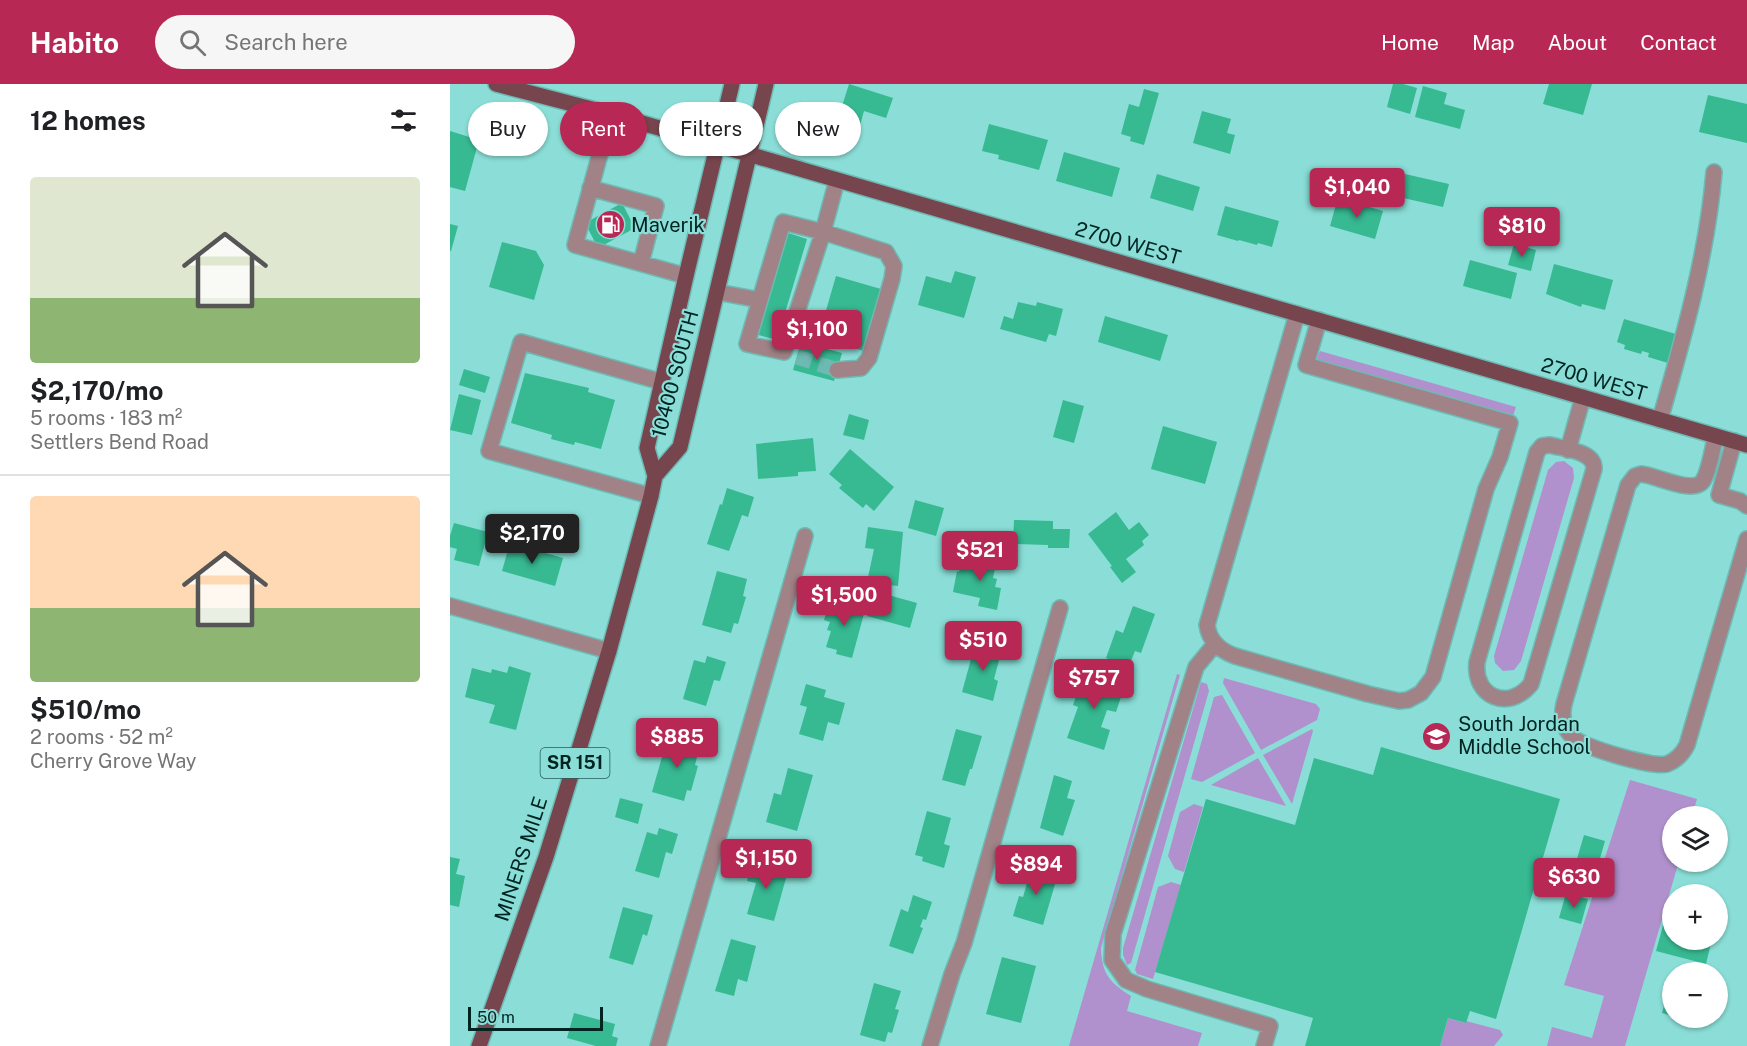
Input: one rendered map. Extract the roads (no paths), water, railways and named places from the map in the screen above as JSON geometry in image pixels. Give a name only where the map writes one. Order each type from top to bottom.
[{"type":"main road","name":"2700 WEST","points":[[496,84],[565,102]]},
{"type":"main road","name":"SR 151","points":[[728,102],[732,84]]},
{"type":"main road","name":"SR 151","points":[[762,102],[766,84]]},
{"type":"main road","name":"10400 SOUTH","points":[[655,476],[647,448],[714,156]]},
{"type":"main road","name":"10400 SOUTH","points":[[655,476],[680,447],[750,156]]},
{"type":"main road","name":"2700 WEST","points":[[753,156],[1741,443]]},
{"type":"main road","name":"MINERS MILE","points":[[479,1046],[546,857],[609,651],[655,476]]},
{"type":"street","points":[[599,156],[575,245],[686,276]]},
{"type":"street","points":[[1660,420],[1686,328],[1712,205],[1714,172]]},
{"type":"street","points":[[837,180],[823,232],[790,354],[747,344],[783,222],[823,232],[886,252],[894,266],[869,358],[861,368],[837,369]]},
{"type":"street","points":[[590,188],[656,206],[641,263]]},
{"type":"street","points":[[717,292],[760,300]]},
{"type":"street","points":[[1297,314],[1207,626],[1209,635],[1223,651],[1235,656],[1400,701],[1415,697],[1433,677],[1486,489],[1500,457],[1510,423],[1306,365],[1319,320]]},
{"type":"street","points":[[651,496],[489,451],[521,342],[662,382]]},
{"type":"street","points":[[1568,450],[1583,397]]},
{"type":"street","points":[[1716,436],[1704,479],[1698,485],[1689,487],[1641,474],[1635,476],[1628,485],[1564,704],[1563,721],[1572,737],[1587,746],[1651,765],[1666,764],[1679,757],[1687,745],[1747,539]]},
{"type":"street","points":[[1741,443],[1719,495],[1740,501],[1747,506]]},
{"type":"street","points":[[1546,445],[1568,450],[1589,456],[1594,465],[1538,665],[1531,684],[1526,690],[1512,698],[1496,697],[1482,687],[1476,670],[1477,662],[1537,452],[1546,445]]},
{"type":"street","points":[[658,1046],[805,536]]},
{"type":"street","points":[[450,606],[609,651]]},
{"type":"street","points":[[930,1046],[964,943],[1060,608]]},
{"type":"street","points":[[1215,644],[1196,668],[1113,934],[1112,960],[1126,980],[1147,989],[1270,1026],[1264,1046]]},
{"type":"tunnel","points":[[797,357],[837,370]]},
{"type":"place","name":"Maverik","points":[[610,225]]},
{"type":"place","name":"South Jordan Middle School","points":[[1437,736]]}]
